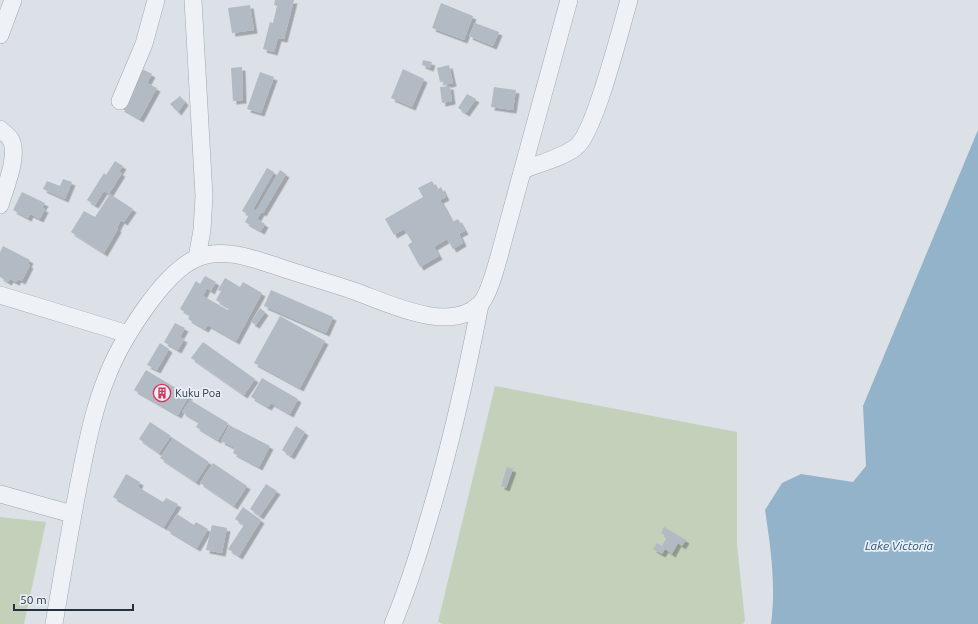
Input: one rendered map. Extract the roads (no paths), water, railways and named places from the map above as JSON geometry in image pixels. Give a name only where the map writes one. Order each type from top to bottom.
[{"type":"street","points":[[0,35],[13,0]]},
{"type":"street","points":[[120,100],[144,44],[156,0]]},
{"type":"street","points":[[193,0],[204,196],[202,230],[197,258]]},
{"type":"street","points":[[54,624],[72,514],[92,422],[106,378],[128,334],[162,286],[178,270],[197,258],[218,253],[242,256],[355,291],[408,312],[455,316],[469,312],[480,305],[486,297],[569,0]]},
{"type":"street","points":[[522,170],[569,151],[577,146],[584,138],[599,99],[629,0]]},
{"type":"street","points":[[0,130],[10,139],[14,148],[13,158],[0,205]]},
{"type":"street","points":[[0,295],[57,311],[128,334]]},
{"type":"street","points":[[393,624],[408,589],[441,477],[464,388],[480,305]]},
{"type":"street","points":[[0,494],[72,514]]},
{"type":"water","name":"Lake Victoria","points":[[978,130],[978,624],[771,624],[773,582],[771,553],[765,510],[782,483],[801,474],[853,482],[866,466],[863,406]]},
{"type":"place","name":"Kuku Poa","points":[[162,393]]}]
